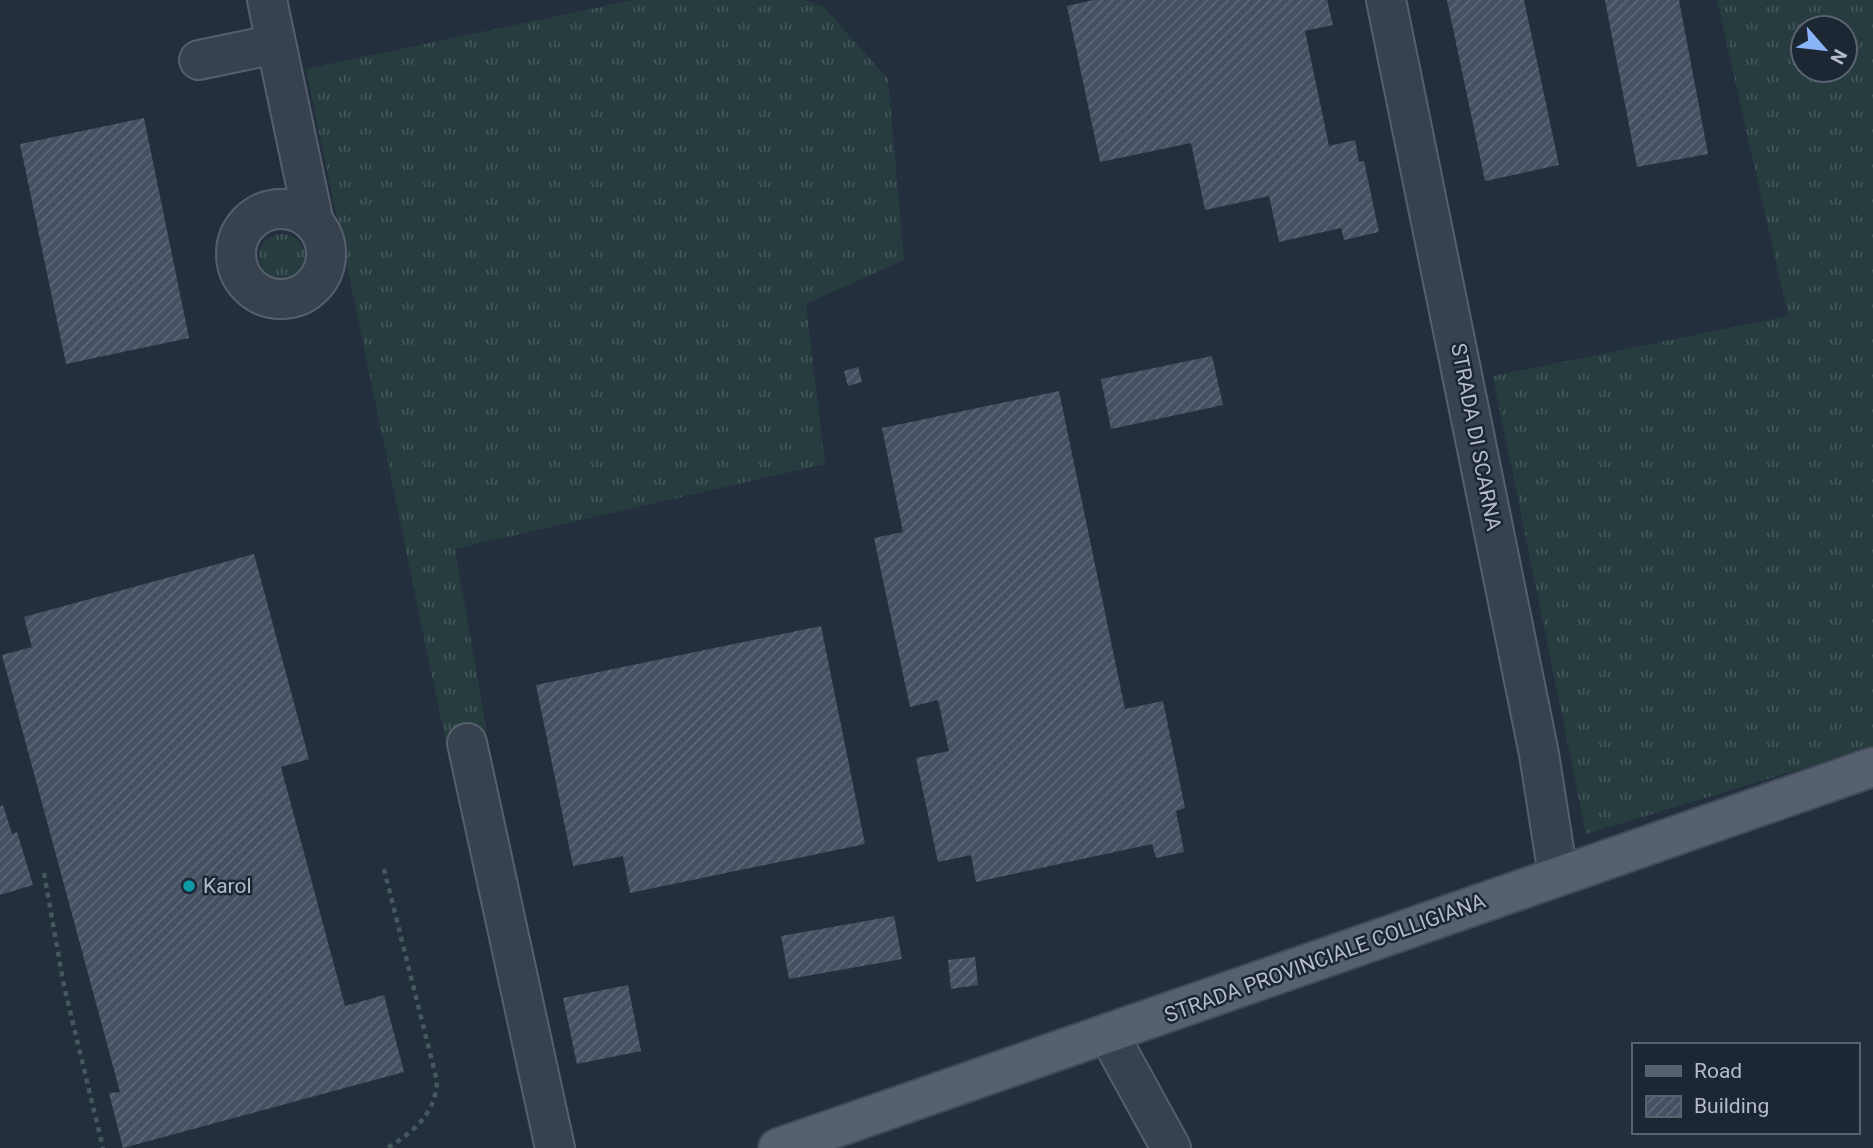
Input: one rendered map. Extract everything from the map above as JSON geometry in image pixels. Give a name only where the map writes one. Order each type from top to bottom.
[{"type":"main road","name":"STRADA PROVINCIALE COLLIGIANA","points":[[778,1148],[1873,767]]},
{"type":"street","points":[[267,0],[314,223]]},
{"type":"street","name":"STRADA DI SCARNA","points":[[1386,0],[1529,700],[1558,875]]},
{"type":"street","points":[[199,60],[276,44]]},
{"type":"street","points":[[467,743],[555,1148]]},
{"type":"street","points":[[1109,1035],[1171,1148]]},
{"type":"path","points":[[384,869],[437,1081],[434,1103],[425,1118],[411,1133],[387,1148]]},
{"type":"path","points":[[44,873],[64,986],[103,1148]]},
{"type":"green space","points":[[633,0],[804,0],[823,6],[888,79],[904,260],[806,304],[825,464],[455,549],[487,732],[446,743],[306,69]]},
{"type":"green space","points":[[1717,0],[1873,0],[1873,747],[1586,834],[1493,376],[1788,316]]},
{"type":"green space","points":[[282,234],[298,241],[305,257],[298,273],[282,280],[266,273],[259,257],[266,241]]},
{"type":"building","points":[[1094,0],[1327,0],[1333,25],[1305,31],[1329,146],[1355,140],[1359,162],[1364,161],[1379,232],[1344,240],[1341,228],[1279,242],[1269,196],[1205,210],[1191,143],[1100,162],[1067,6]]},
{"type":"building","points":[[1447,0],[1524,0],[1559,165],[1485,181]]},
{"type":"building","points":[[1605,0],[1679,0],[1708,154],[1637,167]]},
{"type":"building","points":[[144,118],[189,338],[66,364],[20,144]]},
{"type":"building","points":[[1212,356],[1223,405],[1111,429],[1101,379]]},
{"type":"building","points":[[858,367],[862,382],[848,386],[844,371]]},
{"type":"building","points":[[1059,391],[1125,709],[1163,701],[1185,808],[1176,811],[1184,852],[1156,858],[1152,844],[976,882],[971,855],[938,862],[916,758],[949,751],[938,700],[910,707],[874,538],[903,532],[882,428]]},
{"type":"building","name":"Karol","points":[[254,554],[309,759],[281,767],[345,1006],[384,995],[404,1072],[123,1148],[109,1093],[120,1092],[2,655],[32,647],[24,617]]},
{"type":"building","points":[[821,626],[865,844],[630,893],[623,856],[573,866],[536,685]]},
{"type":"building","points":[[3,805],[12,834],[17,832],[33,885],[0,895],[0,807]]},
{"type":"building","points":[[894,916],[902,959],[789,979],[781,936]]},
{"type":"building","points":[[975,957],[978,985],[951,989],[948,960]]},
{"type":"building","points":[[628,985],[641,1051],[577,1064],[563,998]]},
{"type":"place","name":"Karol","points":[[189,886]]}]
